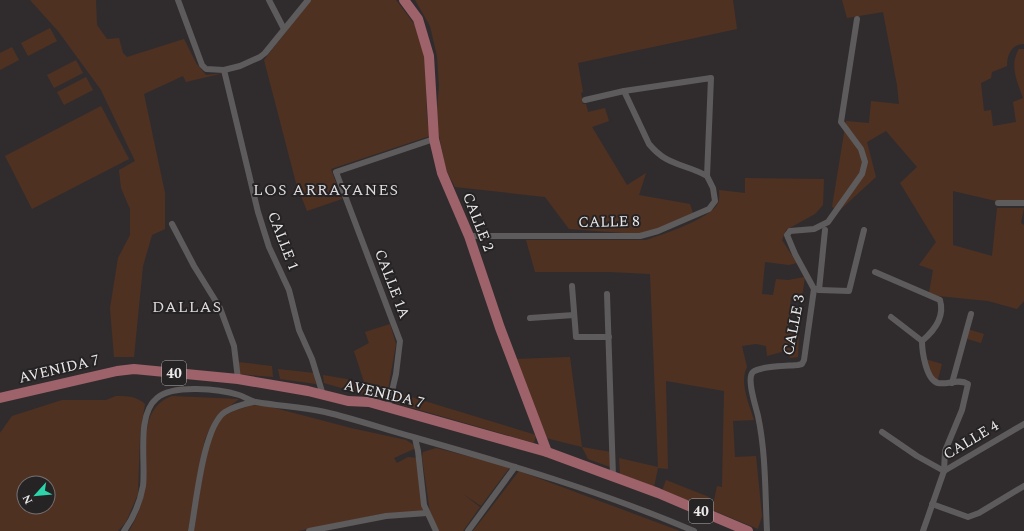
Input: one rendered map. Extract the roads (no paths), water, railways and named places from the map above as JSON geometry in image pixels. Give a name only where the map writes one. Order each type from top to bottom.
[{"type":"main road","name":"CALLE 2","points":[[404,0],[418,19],[429,56],[434,139],[442,173],[469,236],[500,328],[547,452]]},
{"type":"main road","name":"AVENIDA 7","points":[[0,398],[117,371],[134,369],[238,379],[280,385],[348,401],[369,402],[547,452],[613,476],[748,531]]},
{"type":"street","points":[[178,0],[202,65],[206,69],[224,70],[240,66],[266,53],[284,28],[308,0]]},
{"type":"street","points":[[269,0],[284,28]]},
{"type":"street","name":"CALLE 3","points":[[767,531],[766,462],[763,440],[752,391],[751,375],[754,371],[760,368],[802,364],[817,289],[792,247],[787,235],[790,231],[814,229],[828,222],[862,174],[865,162],[861,149],[841,122],[857,19]]},
{"type":"street","name":"CALLE 1","points":[[224,70],[258,212],[269,247],[289,290],[299,330],[312,359],[323,395]]},
{"type":"street","points":[[586,100],[624,91],[711,78],[708,176],[694,168],[665,160],[654,151],[649,144],[624,91]]},
{"type":"street","name":"CALLE 1A","points":[[388,408],[396,374],[400,341],[336,172],[434,139]]},
{"type":"street","name":"CALLE 8","points":[[469,236],[640,236],[658,232],[709,209],[716,201],[708,176]]},
{"type":"street","points":[[998,203],[1024,203]]},
{"type":"street","points":[[172,224],[194,266],[220,308],[234,346],[238,379]]},
{"type":"street","points":[[825,230],[817,289],[849,291],[864,230]]},
{"type":"street","points":[[875,272],[940,300],[941,305],[937,326],[922,341],[922,349],[930,378],[937,383],[963,381],[968,384],[962,410],[945,451],[944,471],[917,456],[882,432]]},
{"type":"street","points":[[572,286],[576,337],[609,337]]},
{"type":"street","points":[[607,294],[613,476]]},
{"type":"street","points":[[952,383],[971,314]]},
{"type":"street","points":[[530,318],[574,315]]},
{"type":"street","points":[[891,317],[922,341]]},
{"type":"street","points":[[124,531],[138,505],[143,484],[146,417],[153,402],[169,391],[185,390],[208,390],[239,395],[253,402],[326,412],[462,450],[515,467],[598,495],[694,531]]},
{"type":"street","points":[[191,531],[206,446],[211,429],[224,412],[253,402]]},
{"type":"street","name":"CALLE 4","points":[[924,531],[944,471],[1024,424]]},
{"type":"street","points":[[415,438],[418,450],[424,505],[426,513],[436,531]]},
{"type":"street","points":[[468,531],[515,467]]},
{"type":"street","points":[[932,504],[968,517],[979,513],[1024,486]]},
{"type":"street","points":[[309,531],[326,529],[386,516],[426,513]]},
{"type":"district","name":"LOS ARRAYANES","points":[[326,190]]},
{"type":"district","name":"DALLAS","points":[[187,307]]}]
